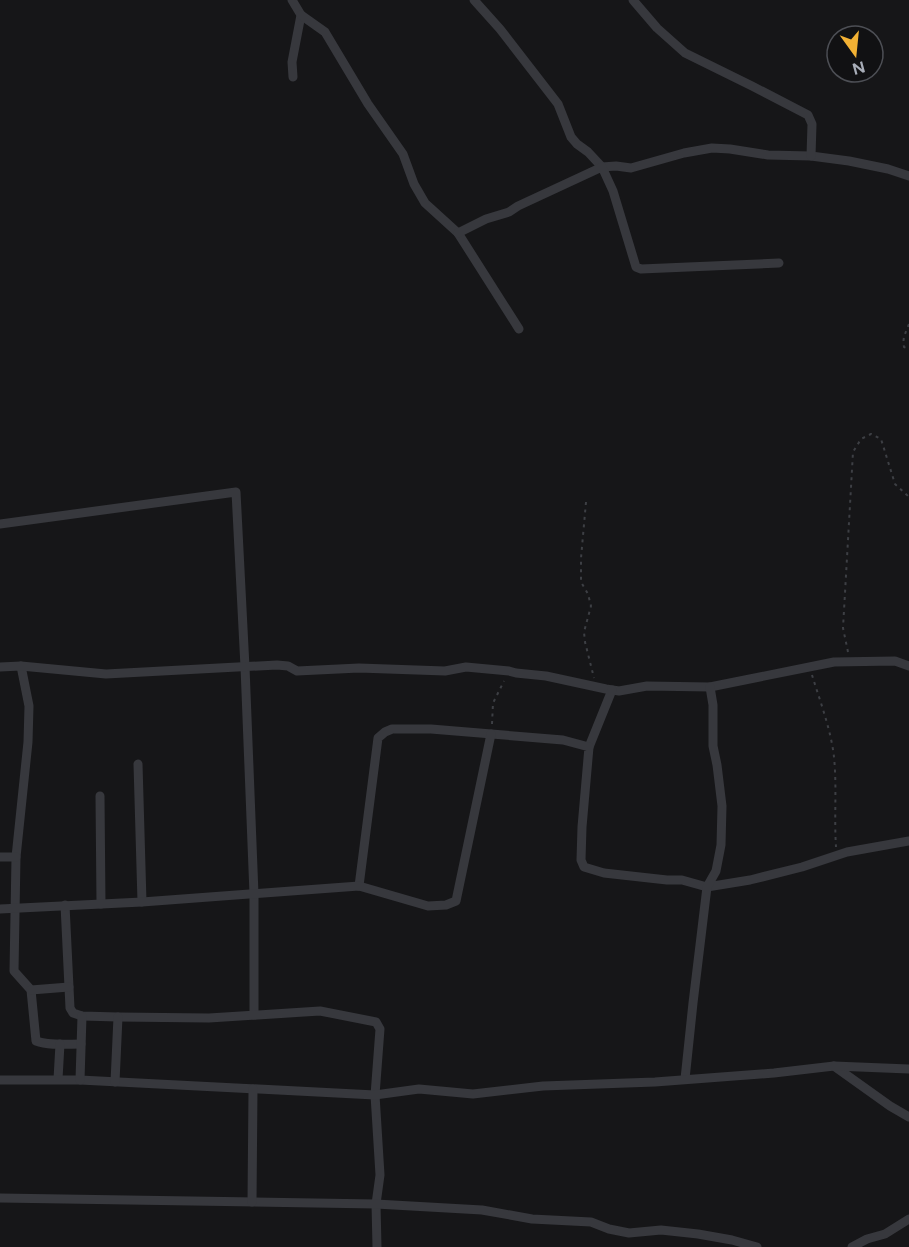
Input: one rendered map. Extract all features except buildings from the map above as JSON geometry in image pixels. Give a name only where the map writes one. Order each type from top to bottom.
[{"type":"street","points":[[292,0],[301,15],[325,32],[368,104],[403,154],[414,184],[425,203],[458,233],[519,329]]},
{"type":"street","points":[[474,0],[500,29],[558,104],[571,137],[602,167],[613,191],[636,267],[641,269],[779,263]]},
{"type":"street","points":[[633,0],[657,28],[685,53],[808,115],[812,124],[811,156]]},
{"type":"street","points":[[293,77],[292,62],[301,15]]},
{"type":"street","points":[[458,233],[486,219],[509,212],[602,167],[631,168],[684,153],[712,148],[849,161],[909,176]]},
{"type":"street","points":[[0,524],[236,492],[254,894],[254,1015]]},
{"type":"street","points":[[0,667],[21,666],[106,674],[278,665],[288,666],[297,671],[359,668],[445,670],[466,667],[509,670],[619,691],[646,686],[710,687],[834,662],[896,661],[909,666]]},
{"type":"street","points":[[21,666],[29,706],[29,718],[16,857],[14,971],[31,990],[36,1041],[81,1044]]},
{"type":"street","points":[[686,1079],[707,886],[716,871],[721,845],[722,806],[713,746],[713,705],[710,687]]},
{"type":"street","points":[[612,690],[589,747],[582,826],[581,860],[584,867],[604,873],[682,880],[707,886],[750,880],[802,867],[847,852],[909,841]]},
{"type":"street","points":[[359,886],[378,738],[385,732],[392,729],[430,729],[563,740],[589,747]]},
{"type":"street","points":[[0,909],[142,902],[359,886],[428,906],[456,901],[491,734]]},
{"type":"street","points":[[138,764],[142,902]]},
{"type":"street","points":[[100,796],[101,904]]},
{"type":"street","points":[[0,857],[16,857]]},
{"type":"street","points":[[65,905],[70,1008],[73,1013],[82,1016],[209,1018],[320,1011],[376,1022],[380,1029],[375,1095],[381,1175],[376,1204],[377,1247]]},
{"type":"street","points":[[31,990],[69,987]]},
{"type":"street","points":[[80,1080],[82,1016]]},
{"type":"street","points":[[115,1082],[118,1017]]},
{"type":"street","points":[[58,1079],[60,1044]]},
{"type":"street","points":[[834,1066],[909,1117]]},
{"type":"street","points":[[0,1080],[58,1079],[375,1095],[419,1089],[473,1094],[543,1086],[655,1082],[834,1066],[909,1069]]},
{"type":"street","points":[[252,1202],[254,1089]]},
{"type":"street","points":[[0,1198],[376,1204],[482,1210],[532,1219],[591,1222],[629,1233],[661,1230],[698,1234],[757,1247]]},
{"type":"street","points":[[852,1247],[867,1239],[885,1234],[909,1219]]},
{"type":"path","points":[[909,324],[903,342],[904,347],[909,350]]},
{"type":"path","points":[[849,661],[843,628],[850,483],[853,452],[861,439],[871,434],[881,439],[895,484],[909,497]]},
{"type":"path","points":[[586,502],[581,582],[588,594],[591,606],[584,632],[597,687]]},
{"type":"path","points":[[809,667],[834,755],[836,788],[834,824],[837,855]]},
{"type":"path","points":[[491,734],[493,703],[509,670]]}]
